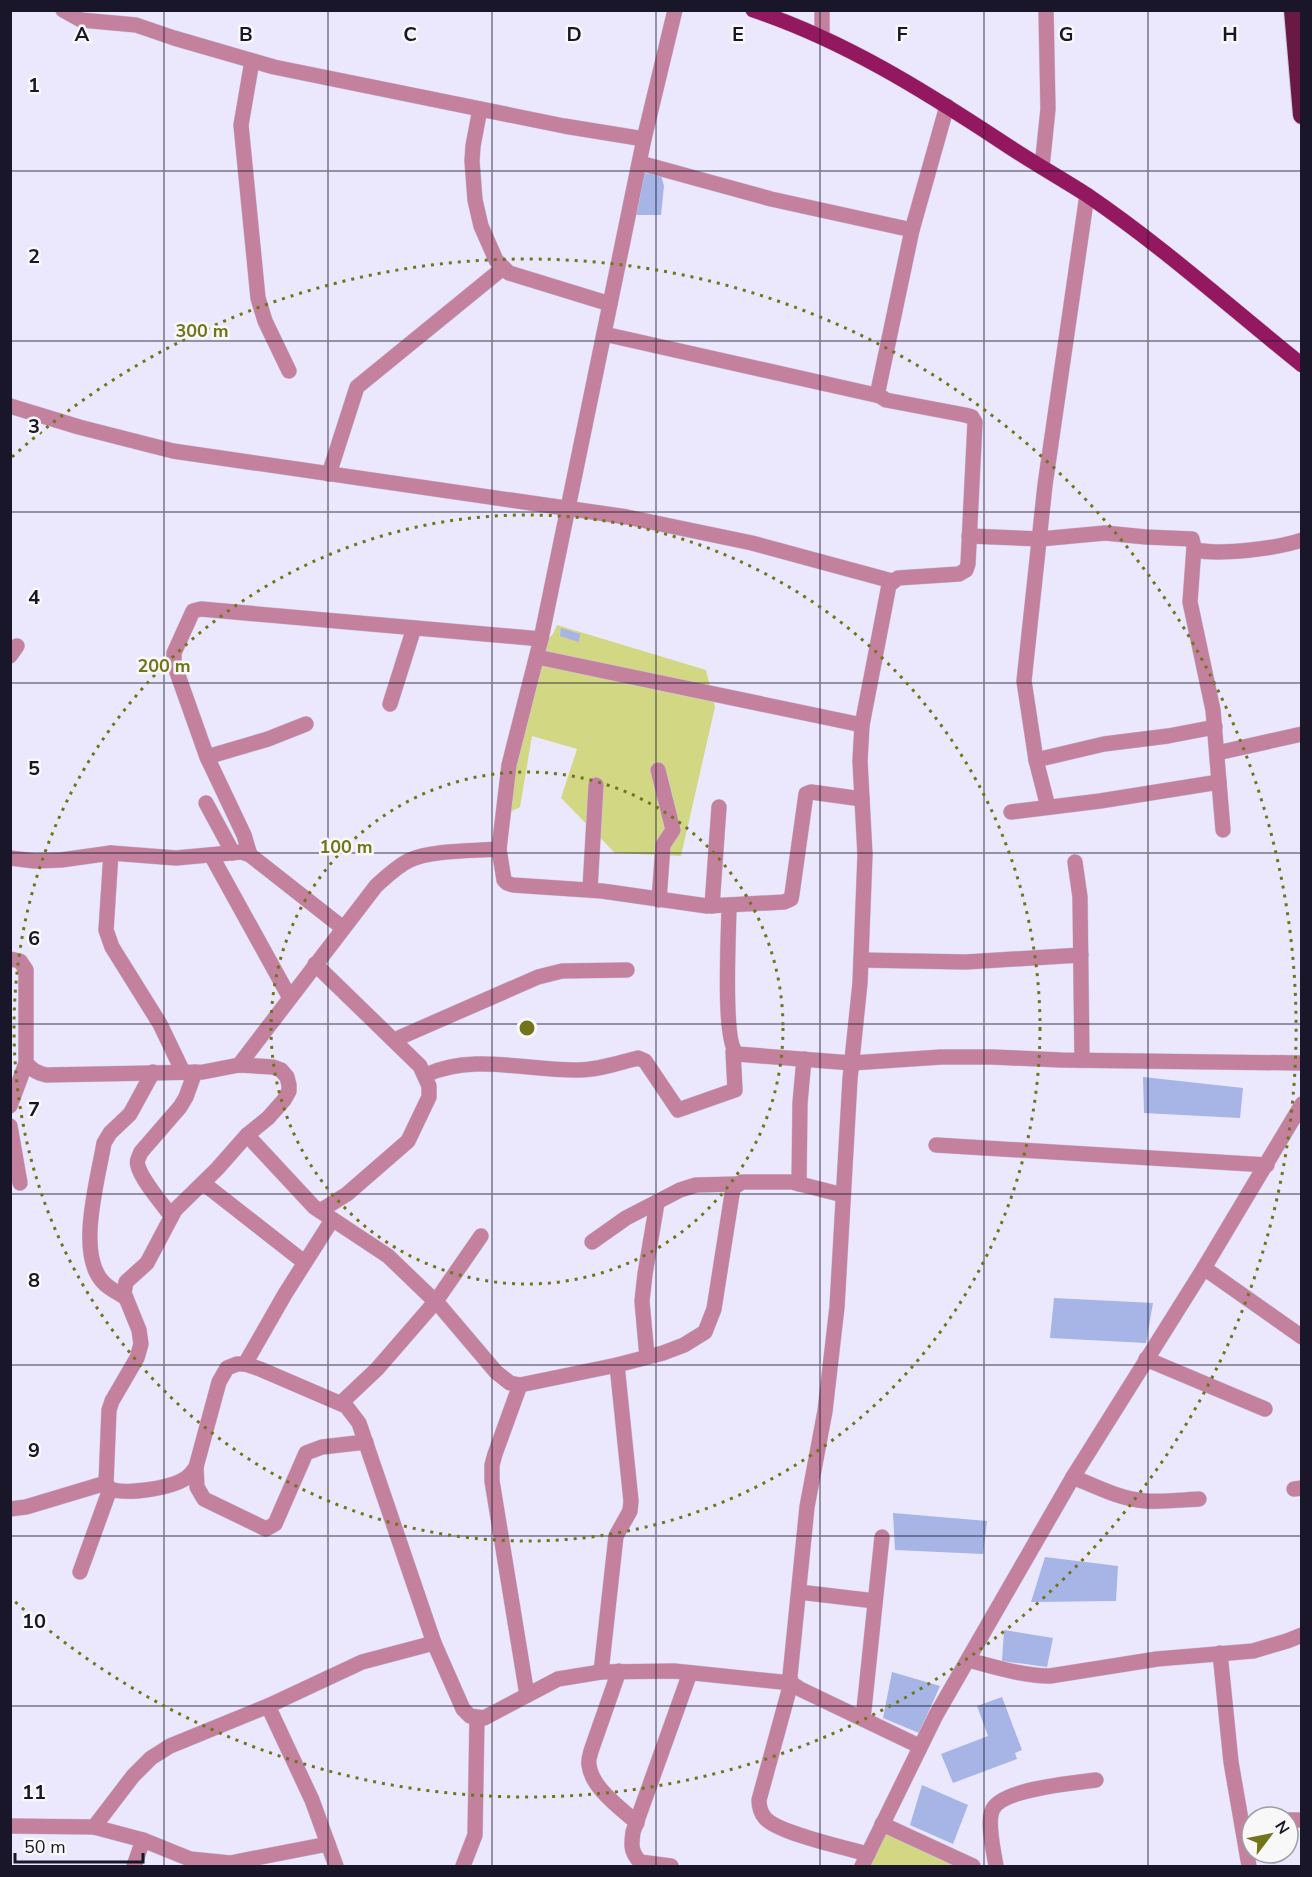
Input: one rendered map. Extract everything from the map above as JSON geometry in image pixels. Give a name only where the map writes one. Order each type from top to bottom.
[{"type":"highway","points":[[1293,10],[1302,115]]},
{"type":"main road","points":[[753,10],[793,24],[858,55],[947,106],[1087,195],[1166,254],[1302,365]]},
{"type":"street","points":[[63,10],[81,20],[136,25],[273,67],[644,139]]},
{"type":"street","points":[[675,10],[644,139],[541,639],[509,765],[499,849],[504,880],[507,883],[590,889],[712,906],[784,902],[791,898],[805,799],[808,792],[862,800]]},
{"type":"street","points":[[822,10],[822,37]]},
{"type":"street","points":[[1042,167],[1048,109],[1046,10]]},
{"type":"street","points":[[252,61],[241,125],[258,298],[265,321],[289,371]]},
{"type":"street","points":[[880,396],[878,391],[912,230],[947,106]]},
{"type":"street","points":[[480,109],[472,161],[475,200],[481,226],[493,253],[509,273],[610,304]]},
{"type":"street","points":[[639,163],[771,199],[912,230]]},
{"type":"street","points":[[1048,807],[1036,760],[1024,681],[1049,453],[1087,195]]},
{"type":"street","points":[[329,474],[357,387],[503,268]]},
{"type":"street","points":[[604,334],[880,396],[886,400],[965,415],[972,417],[975,422],[966,570],[959,574],[898,578],[889,585],[862,725],[860,761],[865,855],[861,960],[859,1005],[852,1063],[837,1307],[825,1411],[808,1500],[791,1683],[759,1800],[759,1809],[765,1819],[783,1829],[865,1860],[920,1746],[1073,1477],[1204,1269],[1302,1104]]},
{"type":"street","points":[[10,406],[163,449],[567,507],[672,526],[752,543],[892,581]]},
{"type":"street","points":[[969,536],[1040,539],[1105,532],[1146,537],[1190,537],[1194,541],[1190,602],[1215,727],[1223,830]]},
{"type":"street","points":[[1194,550],[1206,552],[1269,548],[1302,540]]},
{"type":"street","points":[[250,855],[244,835],[207,757],[174,664],[174,653],[193,611],[201,609],[541,639]]},
{"type":"street","points":[[390,704],[414,628]]},
{"type":"street","points":[[537,657],[862,725]]},
{"type":"street","points":[[207,757],[268,739],[306,724]]},
{"type":"street","points":[[1036,760],[1104,744],[1215,727]]},
{"type":"street","points":[[1217,753],[1302,734]]},
{"type":"street","points":[[658,770],[674,830],[663,845],[659,900]]},
{"type":"street","points":[[1011,812],[1219,782]]},
{"type":"street","points":[[590,889],[596,785]]},
{"type":"street","points":[[206,803],[233,853]]},
{"type":"street","points":[[712,906],[719,807]]},
{"type":"street","points":[[239,1065],[343,927],[376,886],[398,867],[411,859],[427,855],[499,849]]},
{"type":"street","points":[[10,858],[35,861],[61,860],[111,853],[176,858],[241,852],[250,855],[343,927]]},
{"type":"street","points":[[111,853],[106,930],[112,947],[189,1072],[186,1097],[137,1159],[141,1174],[171,1216]]},
{"type":"street","points":[[211,855],[290,998]]},
{"type":"street","points":[[1075,862],[1080,897],[1082,1060]]},
{"type":"street","points":[[426,1075],[447,1066],[489,1064],[588,1070],[638,1058],[645,1061],[678,1110],[735,1090],[727,996],[729,906]]},
{"type":"street","points":[[861,960],[966,962],[1081,955]]},
{"type":"street","points":[[10,960],[20,961],[26,970],[26,1063],[10,1106]]},
{"type":"street","points":[[245,1364],[304,1262],[326,1216],[347,1194],[408,1141],[429,1097],[426,1075],[420,1066],[315,964]]},
{"type":"street","points":[[394,1040],[538,977],[562,971],[627,970]]},
{"type":"street","points":[[733,1051],[737,1054],[852,1063],[941,1057],[1302,1063]]},
{"type":"street","points":[[799,1184],[800,1103],[804,1059]]},
{"type":"street","points":[[26,1063],[33,1070],[46,1075],[189,1072],[239,1065],[273,1067],[281,1070],[287,1077],[289,1085],[289,1091],[284,1100],[268,1118],[247,1135],[171,1216],[147,1263],[126,1282],[124,1293],[139,1330],[141,1344],[138,1358],[109,1410],[108,1486],[80,1572]]},
{"type":"street","points":[[126,1298],[102,1282],[92,1262],[88,1238],[104,1143],[130,1114],[153,1072]]},
{"type":"street","points":[[10,1126],[20,1184]]},
{"type":"street","points":[[247,1135],[301,1195],[326,1216],[388,1256],[436,1301],[496,1372],[510,1383],[520,1385],[647,1357],[691,1341],[705,1332],[710,1323],[719,1282],[733,1188],[737,1184]]},
{"type":"street","points":[[936,1145],[1267,1165]]},
{"type":"street","points":[[592,1242],[626,1218],[680,1190],[696,1185],[774,1182],[799,1184],[843,1195]]},
{"type":"street","points":[[203,1183],[304,1262]]},
{"type":"street","points":[[647,1357],[642,1301],[657,1203]]},
{"type":"street","points":[[341,1404],[376,1369],[436,1301],[481,1236]]},
{"type":"street","points":[[1204,1269],[1302,1337]]},
{"type":"street","points":[[1146,1359],[1265,1409]]},
{"type":"street","points":[[366,1442],[322,1447],[306,1453],[275,1524],[266,1529],[204,1499],[197,1487],[196,1467],[223,1373],[227,1368],[245,1364],[341,1404],[353,1412],[366,1442],[434,1643],[463,1709],[470,1716],[483,1718],[558,1679],[601,1672],[674,1671],[791,1683],[920,1746]]},
{"type":"street","points":[[601,1672],[616,1536],[630,1511],[631,1501],[617,1365]]},
{"type":"street","points":[[520,1385],[495,1454],[492,1481],[527,1695]]},
{"type":"street","points":[[10,1509],[108,1486],[128,1492],[175,1484],[186,1479],[196,1467]]},
{"type":"street","points":[[1073,1477],[1119,1496],[1135,1500],[1199,1499]]},
{"type":"street","points":[[862,1719],[882,1537]]},
{"type":"street","points":[[799,1592],[875,1600]]},
{"type":"street","points":[[968,1660],[999,1669],[1050,1676],[1157,1659],[1253,1651],[1302,1635]]},
{"type":"street","points":[[94,1827],[133,1776],[151,1758],[170,1746],[267,1706],[362,1662],[434,1643]]},
{"type":"street","points":[[1220,1653],[1230,1762],[1242,1805]]},
{"type":"street","points":[[619,1671],[588,1764],[596,1782],[637,1823]]},
{"type":"street","points":[[671,1866],[640,1862],[631,1846],[690,1673]]},
{"type":"street","points":[[267,1706],[302,1776],[336,1866]]},
{"type":"street","points":[[469,1864],[476,1824],[477,1718]]},
{"type":"street","points":[[996,1866],[991,1821],[993,1808],[998,1803],[1026,1791],[1096,1780]]},
{"type":"street","points":[[882,1824],[973,1866]]},
{"type":"street","points":[[10,1826],[94,1827],[143,1840],[190,1859],[230,1863],[262,1862],[328,1844]]},
{"type":"street","points":[[134,1866],[143,1840]]},
{"type":"street","points":[[167,1851],[172,1866]]},
{"type":"green space","points":[[557,625],[706,670],[715,707],[681,856],[615,853],[561,798],[577,749],[532,736],[520,807],[504,815],[509,765],[509,732],[547,639],[553,634]]},
{"type":"green space","points":[[884,1828],[967,1866],[859,1866]]},
{"type":"building","points":[[643,173],[661,175],[664,186],[661,215],[635,215]]},
{"type":"building","points":[[561,628],[580,634],[579,642],[560,636]]},
{"type":"building","points":[[1143,1077],[1243,1088],[1240,1118],[1144,1113]]},
{"type":"building","points":[[1054,1298],[1153,1303],[1146,1343],[1050,1338]]},
{"type":"building","points":[[893,1513],[987,1521],[983,1554],[895,1550]]},
{"type":"building","points":[[1045,1557],[1118,1566],[1116,1601],[1031,1602]]},
{"type":"building","points":[[1004,1630],[1053,1638],[1047,1667],[1002,1661]]},
{"type":"building","points":[[892,1672],[940,1686],[919,1733],[883,1718]]},
{"type":"building","points":[[1002,1697],[1022,1750],[1015,1753],[1017,1759],[953,1783],[941,1754],[988,1736],[977,1706]]},
{"type":"building","points":[[922,1785],[968,1805],[953,1844],[910,1825]]}]
